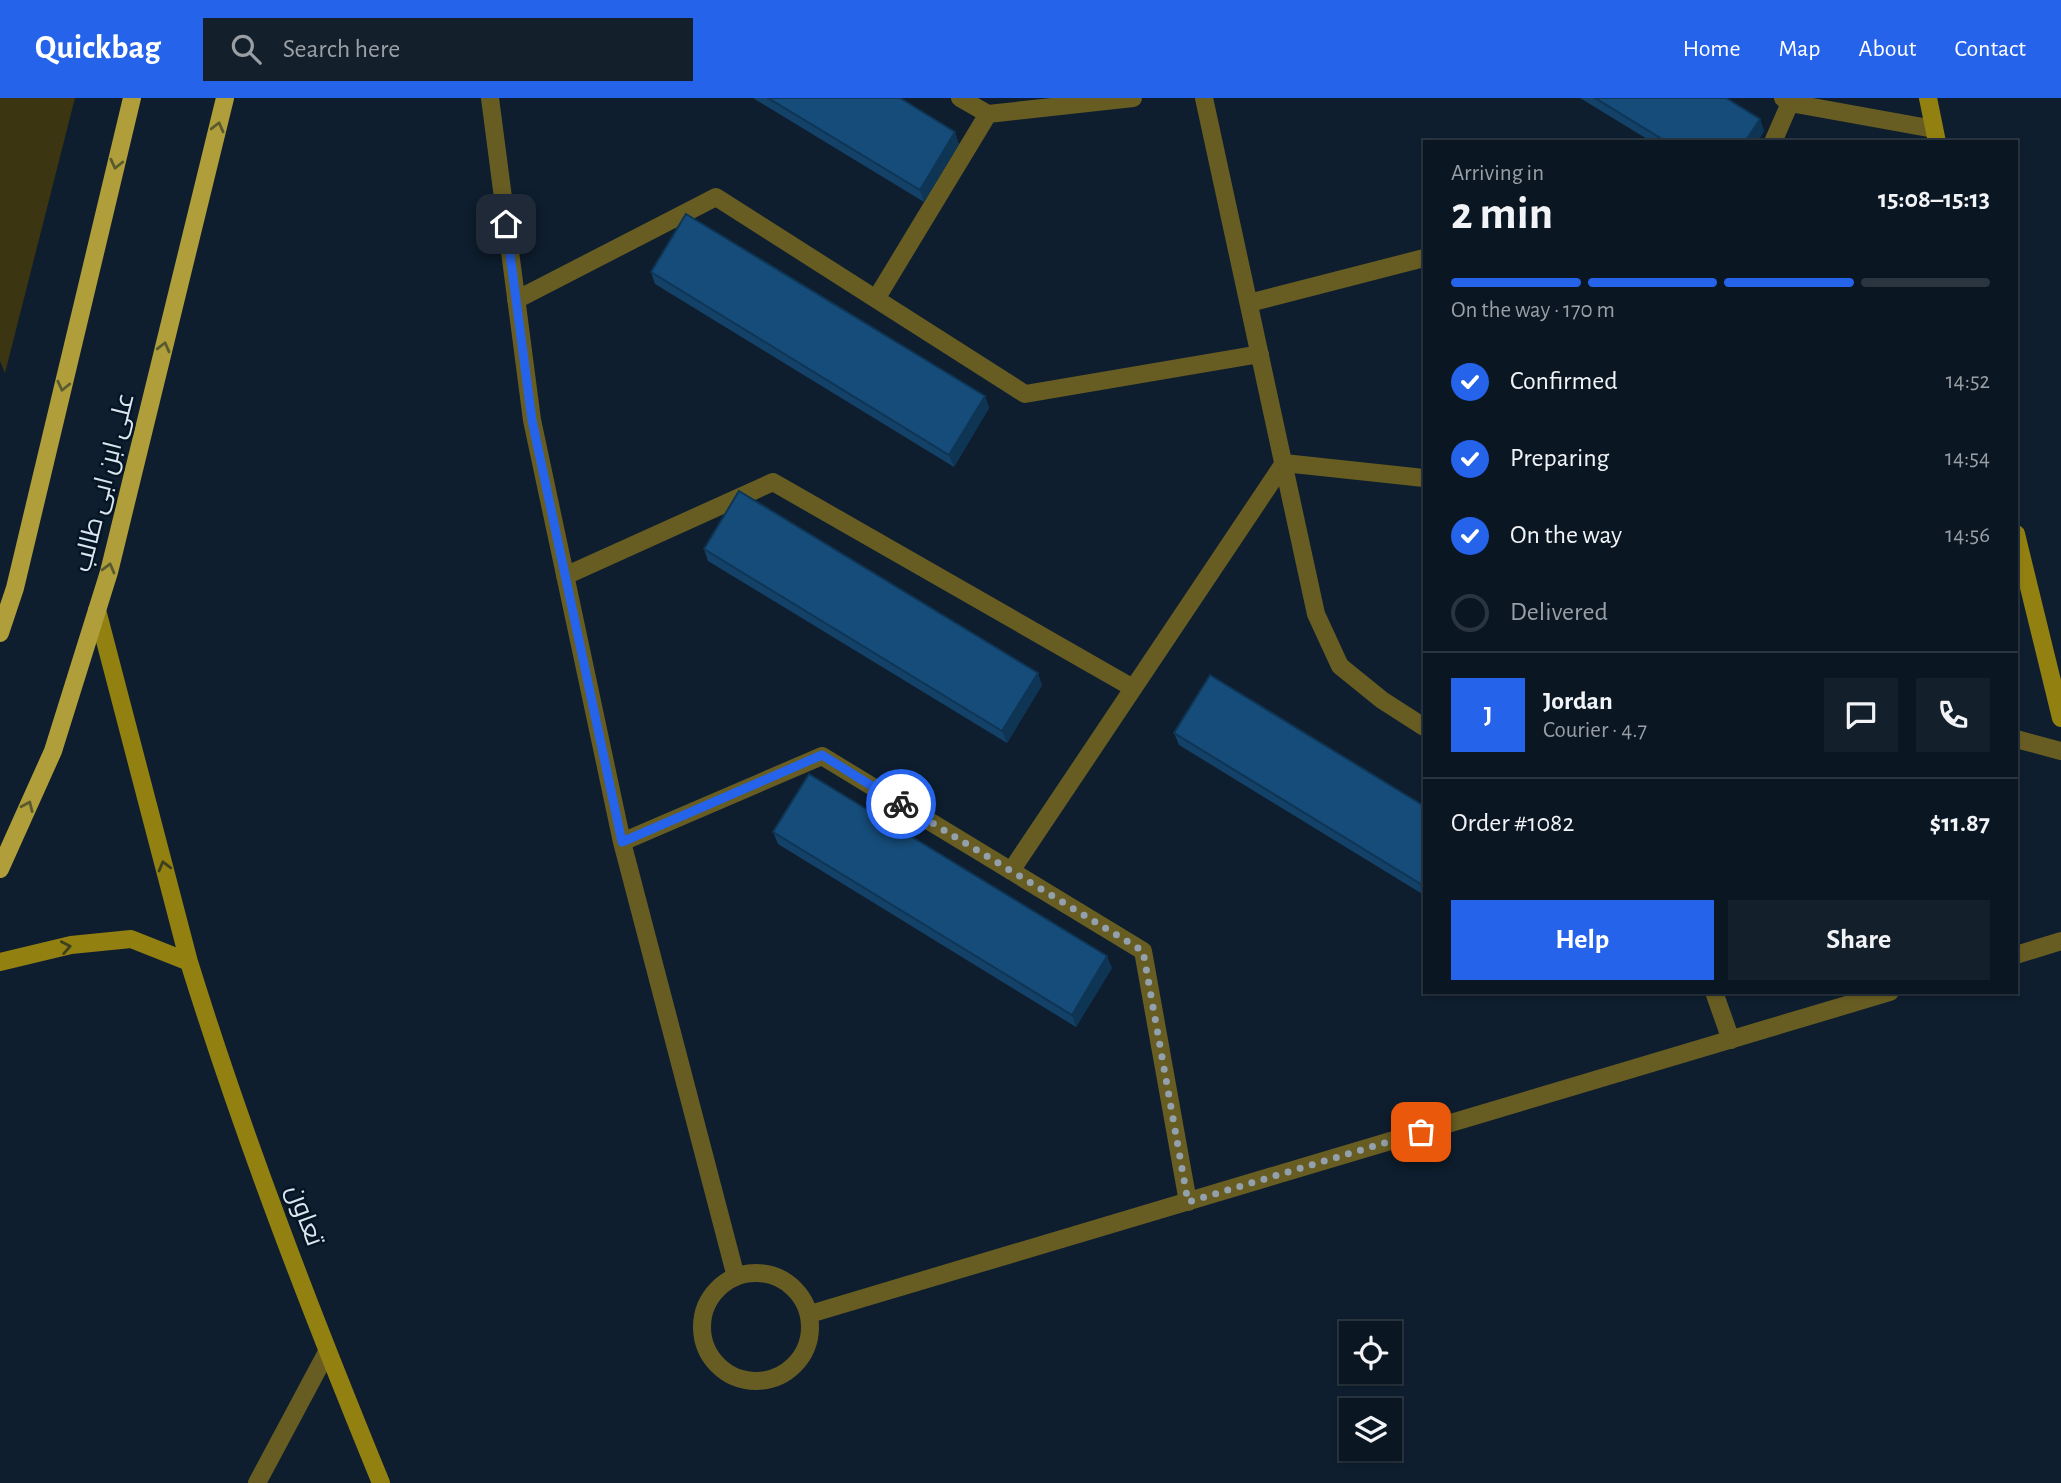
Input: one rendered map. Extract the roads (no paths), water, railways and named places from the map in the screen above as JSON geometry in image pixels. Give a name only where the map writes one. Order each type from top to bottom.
[{"type":"main road","points":[[0,633],[15,588],[132,98]]},
{"type":"main road","name":"علی ابن ابی طالب","points":[[0,869],[53,751],[109,572],[225,98]]},
{"type":"street","points":[[490,98],[532,420],[622,842],[736,1277]]},
{"type":"street","points":[[960,98],[988,114],[1133,98]]},
{"type":"street","points":[[1205,98],[1316,614],[1340,666],[1382,700],[1423,726]]},
{"type":"street","points":[[1774,140],[1786,100],[1935,135],[1928,98]]},
{"type":"street","points":[[876,299],[988,114]]},
{"type":"street","points":[[516,300],[716,197],[1025,394],[1260,354]]},
{"type":"street","points":[[1249,303],[1423,258]]},
{"type":"street","points":[[1284,463],[1423,478]]},
{"type":"street","points":[[1010,871],[1284,463]]},
{"type":"street","points":[[565,576],[773,482],[1133,688]]},
{"type":"street","points":[[2018,542],[2061,718]]},
{"type":"street","name":"تعاون","points":[[97,610],[210,1028],[327,1352],[381,1483]]},
{"type":"street","points":[[2018,740],[2061,751]]},
{"type":"street","points":[[622,842],[822,755],[1143,951],[1188,1202]]},
{"type":"street","points":[[0,962],[71,945],[131,939],[190,962]]},
{"type":"street","points":[[2018,954],[2061,941]]},
{"type":"street","points":[[1715,994],[1731,1040]]},
{"type":"street","points":[[810,1314],[1883,994]]},
{"type":"street","points":[[766,1274],[788,1283],[803,1300],[810,1314],[810,1343],[796,1363],[779,1377],[734,1377],[716,1365],[704,1345],[702,1320],[716,1291],[736,1277],[766,1274]]},
{"type":"street","points":[[257,1483],[327,1352]]}]
